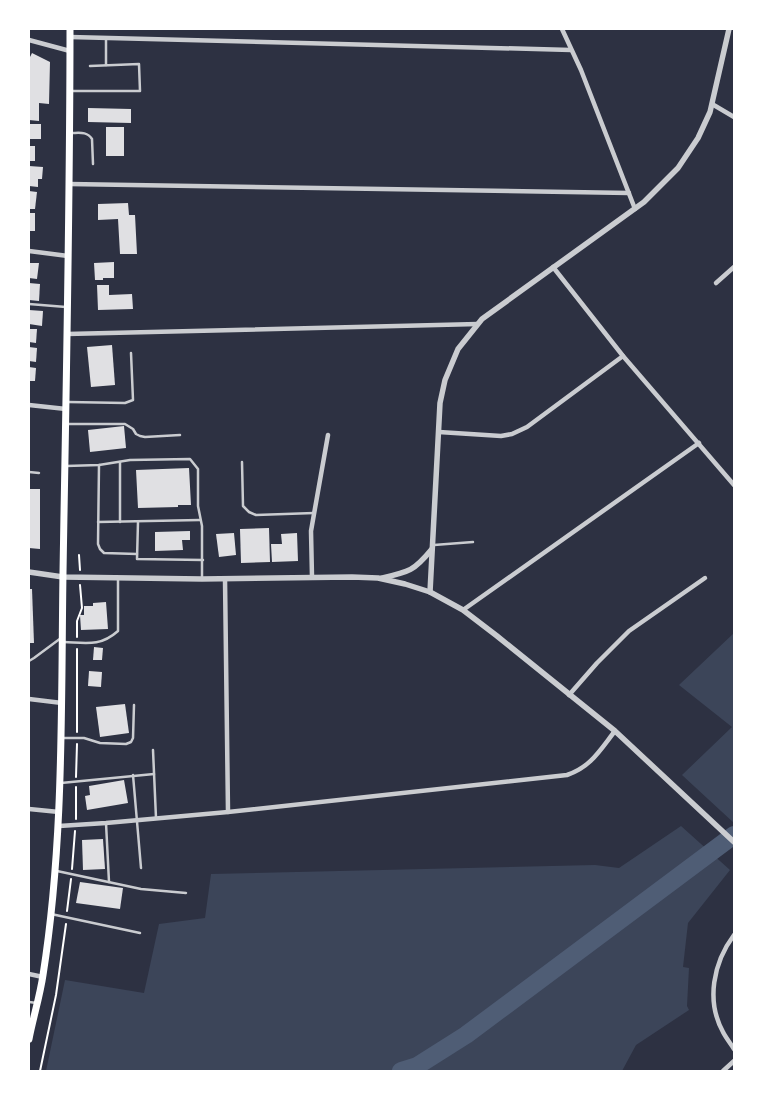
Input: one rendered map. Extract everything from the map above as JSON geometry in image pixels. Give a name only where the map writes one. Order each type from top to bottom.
[{"type":"main road","points":[[29,1039],[43,977],[59,826],[70,29]]},
{"type":"street","points":[[562,29],[581,70],[635,209]]},
{"type":"street","points":[[430,592],[440,403],[444,380],[458,349],[482,319],[635,209],[678,168],[698,138],[710,112],[729,29]]},
{"type":"street","points":[[70,37],[571,50]]},
{"type":"street","points":[[29,40],[70,51]]},
{"type":"street","points":[[712,104],[734,117]]},
{"type":"street","points":[[69,184],[629,193]]},
{"type":"street","points":[[29,251],[68,256]]},
{"type":"street","points":[[716,282],[734,267]]},
{"type":"street","points":[[553,268],[623,356],[734,485]]},
{"type":"street","points":[[67,334],[478,324]]},
{"type":"street","points":[[438,432],[501,436],[512,434],[528,427],[623,356]]},
{"type":"street","points":[[29,405],[66,405]]},
{"type":"street","points":[[312,577],[311,531],[328,435]]},
{"type":"street","points":[[463,610],[699,443]]},
{"type":"street","points":[[378,578],[408,572],[421,563],[432,547]]},
{"type":"street","points":[[29,572],[63,577],[118,578],[378,578],[430,592],[463,610],[615,731],[734,842]]},
{"type":"street","points":[[569,695],[597,663],[629,632],[705,578]]},
{"type":"street","points":[[225,579],[228,812]]},
{"type":"street","points":[[29,699],[62,703]]},
{"type":"street","points":[[59,826],[228,812],[568,775],[578,772],[588,765],[615,731]]},
{"type":"street","points":[[29,809],[59,812]]},
{"type":"street","points":[[734,935],[727,944],[719,962],[714,984],[714,996],[715,1010],[719,1022],[734,1049]]},
{"type":"street","points":[[29,974],[43,977]]},
{"type":"street","points":[[723,1071],[734,1061]]},
{"type":"lane","points":[[106,38],[106,65]]},
{"type":"lane","points":[[69,91],[140,91],[139,64],[90,66]]},
{"type":"lane","points":[[69,133],[87,133],[90,135],[92,139],[93,164]]},
{"type":"lane","points":[[29,304],[67,307]]},
{"type":"lane","points":[[66,405],[124,403],[133,400],[131,353]]},
{"type":"lane","points":[[66,424],[126,424],[140,436],[180,435]]},
{"type":"lane","points":[[65,466],[99,465],[130,460],[190,459],[198,469],[198,506],[203,560],[202,579]]},
{"type":"lane","points":[[120,462],[120,522]]},
{"type":"lane","points":[[242,462],[244,506],[249,512],[256,515],[314,513]]},
{"type":"lane","points":[[99,465],[98,544],[100,549],[104,553],[137,554]]},
{"type":"lane","points":[[29,472],[39,473]]},
{"type":"lane","points":[[98,522],[200,520]]},
{"type":"lane","points":[[138,522],[137,559],[203,560]]},
{"type":"lane","points":[[432,547],[473,542]]},
{"type":"lane","points":[[29,660],[63,640],[98,643],[106,640],[118,631],[118,578]]},
{"type":"lane","points":[[60,738],[84,738],[100,743],[126,744],[133,738],[134,705]]},
{"type":"lane","points":[[153,750],[156,818]]},
{"type":"lane","points":[[60,783],[154,774]]},
{"type":"lane","points":[[132,776],[142,868]]},
{"type":"lane","points":[[106,823],[109,882]]},
{"type":"lane","points":[[55,871],[141,889],[186,893]]},
{"type":"lane","points":[[51,914],[140,934]]},
{"type":"lane","points":[[29,1002],[37,1003]]},
{"type":"path","points":[[40,1071],[56,995],[75,825],[77,621],[82,608],[78,555]]},
{"type":"shaded area","points":[[734,633],[734,823],[682,775],[732,727],[679,685]]},
{"type":"shaded area","points":[[681,826],[730,870],[688,923],[683,967],[689,968],[687,1006],[689,1010],[636,1045],[622,1071],[46,1071],[65,980],[144,993],[159,924],[205,918],[211,874],[595,865],[619,868]]},
{"type":"building","points":[[32,53],[50,62],[49,104],[39,103],[39,121],[29,120],[29,59]]},
{"type":"building","points":[[88,108],[131,109],[131,123],[88,122]]},
{"type":"building","points":[[29,124],[41,124],[41,139],[29,139]]},
{"type":"building","points":[[106,127],[124,127],[124,156],[106,156]]},
{"type":"building","points":[[29,146],[35,146],[35,161],[29,161]]},
{"type":"building","points":[[29,166],[43,167],[42,179],[38,179],[38,187],[29,186]]},
{"type":"building","points":[[29,191],[37,192],[35,209],[29,209]]},
{"type":"building","points":[[128,203],[129,215],[135,215],[137,254],[120,254],[118,219],[98,220],[98,204]]},
{"type":"building","points":[[29,213],[35,213],[35,231],[29,231]]},
{"type":"building","points":[[114,262],[114,278],[95,280],[94,263]]},
{"type":"building","points":[[29,263],[39,263],[37,279],[29,278]]},
{"type":"building","points":[[29,283],[40,284],[39,301],[29,300]]},
{"type":"building","points":[[97,285],[109,285],[109,295],[132,294],[133,309],[98,310]]},
{"type":"building","points":[[29,310],[43,311],[42,326],[29,324]]},
{"type":"building","points":[[29,329],[37,329],[36,343],[29,342]]},
{"type":"building","points":[[112,345],[115,385],[91,387],[87,347]]},
{"type":"building","points":[[29,347],[37,348],[36,362],[29,361]]},
{"type":"building","points":[[29,367],[36,368],[35,381],[29,381]]},
{"type":"building","points":[[124,426],[126,448],[90,452],[88,430]]},
{"type":"building","points":[[189,468],[191,505],[138,508],[136,470]]},
{"type":"building","points":[[29,489],[40,489],[40,549],[29,548]]},
{"type":"building","points":[[269,528],[270,562],[241,563],[240,529]]},
{"type":"building","points":[[190,531],[190,540],[182,540],[183,550],[155,551],[155,532]]},
{"type":"building","points":[[234,533],[236,555],[219,557],[216,534]]},
{"type":"building","points":[[297,533],[298,561],[272,562],[271,544],[282,544],[281,534]]},
{"type":"building","points":[[29,589],[32,589],[34,643],[29,643]]},
{"type":"building","points":[[106,602],[108,629],[81,630],[80,615],[84,615],[84,606],[93,606],[93,603]]},
{"type":"building","points":[[94,647],[103,648],[102,660],[93,660]]},
{"type":"building","points":[[89,671],[102,672],[101,687],[88,686]]},
{"type":"building","points":[[125,704],[129,733],[100,737],[96,707]]},
{"type":"building","points":[[124,780],[128,803],[87,810],[85,796],[90,795],[89,786]]},
{"type":"building","points":[[103,839],[105,869],[83,870],[82,840]]},
{"type":"building","points":[[80,882],[123,888],[120,909],[76,903]]},
{"type":"waterway","points":[[401,1071],[417,1066],[466,1035],[734,835]]}]
